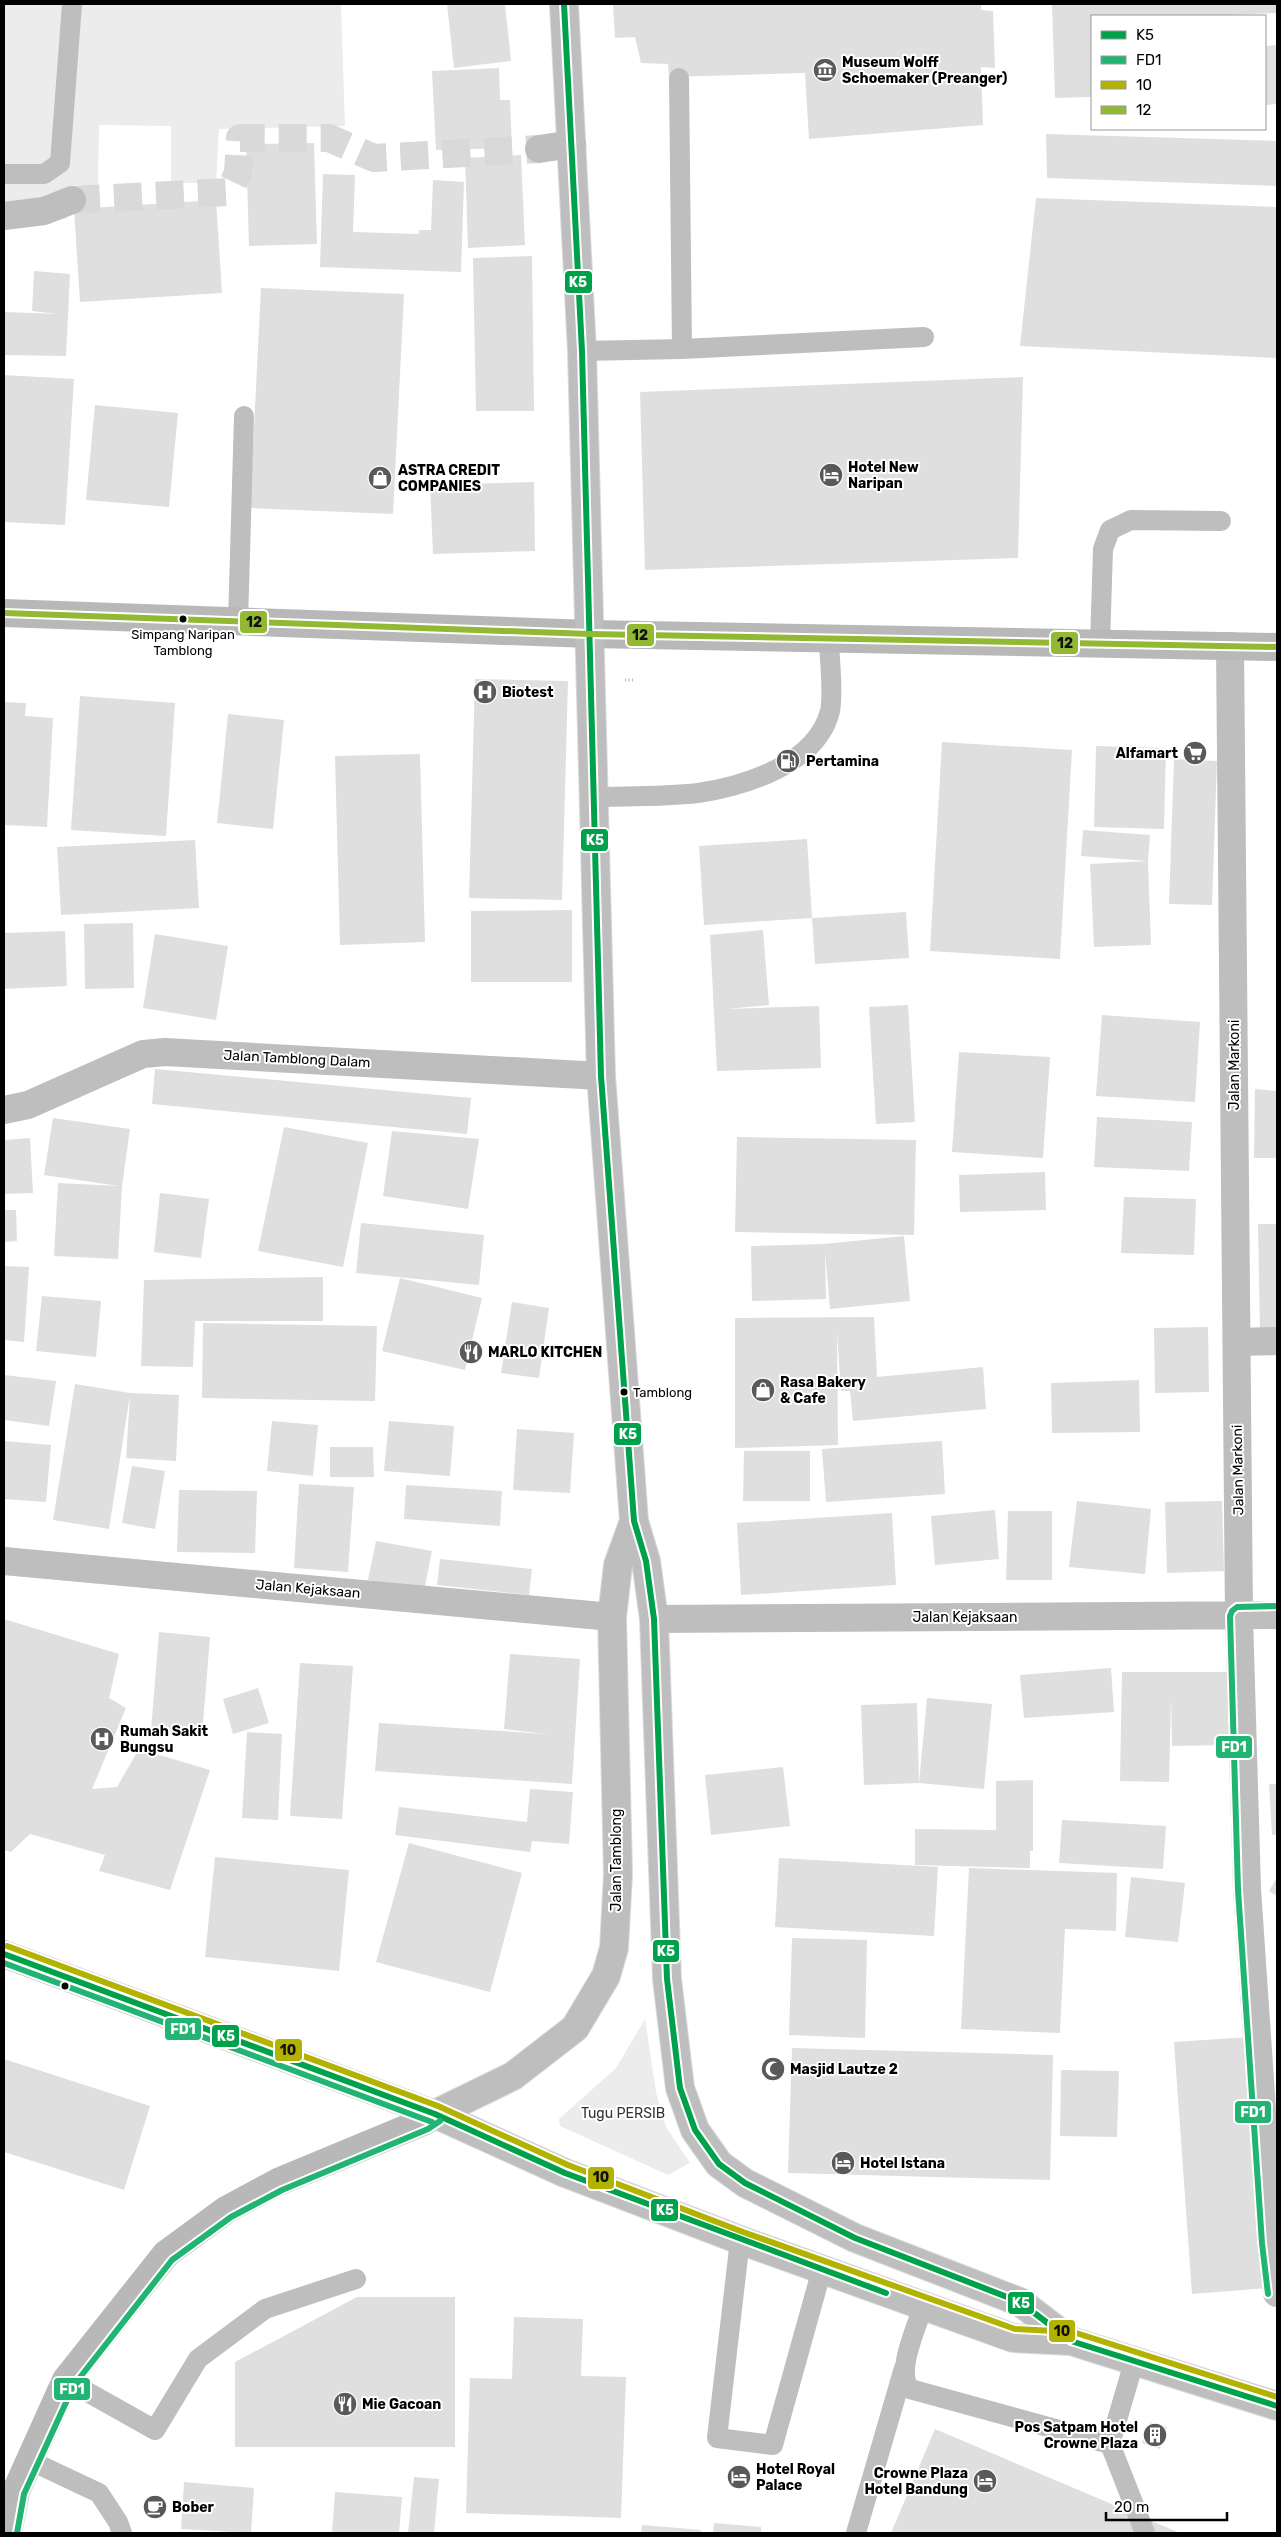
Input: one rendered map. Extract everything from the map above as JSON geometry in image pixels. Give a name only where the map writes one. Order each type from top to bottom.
[{"type":"main road","name":"Jalan Tamblong","points":[[564,4],[582,350],[601,1076],[634,1521],[646,1562],[654,1620],[667,1979],[680,2088],[695,2130],[719,2164],[746,2183],[855,2238],[1020,2302],[1071,2341]]},
{"type":"main road","points":[[539,149],[572,144]]},
{"type":"main road","points":[[4,216],[44,212],[72,200]]},
{"type":"main road","points":[[4,613],[590,634],[1277,647]]},
{"type":"main road","name":"Jalan Markoni","points":[[1230,646],[1239,1616],[1248,1890],[1277,2293]]},
{"type":"main road","name":"Jalan Tamblong Dalam","points":[[4,1110],[28,1105],[142,1054],[165,1052],[601,1076]]},
{"type":"main road","points":[[1237,1342],[1277,1341]]},
{"type":"main road","name":"Jalan Tamblong","points":[[435,2114],[513,2076],[575,2028],[606,1976],[614,1948],[618,1874],[612,1617],[618,1565],[634,1521]]},
{"type":"main road","name":"Jalan Kejaksaan","points":[[4,1561],[612,1617]]},
{"type":"main road","name":"Jalan Kejaksaan","points":[[654,1620],[1277,1615]]},
{"type":"main road","points":[[4,1954],[435,2114],[566,2173],[740,2240],[1013,2338],[1071,2341],[1277,2406]]},
{"type":"main road","points":[[8,2533],[16,2491],[66,2380],[166,2254],[226,2210],[278,2182],[425,2121],[435,2114]]},
{"type":"lane","points":[[4,174],[44,174],[60,163],[72,4]]},
{"type":"lane","points":[[679,78],[682,349]]},
{"type":"lane","points":[[582,350],[682,349],[924,337]]},
{"type":"lane","points":[[238,622],[244,416]]},
{"type":"lane","points":[[1100,644],[1103,549],[1110,530],[1131,520],[1221,521]]},
{"type":"lane","points":[[594,797],[698,793],[754,779],[799,757],[820,733],[830,710],[829,638]]},
{"type":"lane","points":[[740,2240],[717,2438],[773,2445],[822,2269]]},
{"type":"lane","points":[[66,2380],[155,2430],[198,2359],[265,2309],[356,2279]]},
{"type":"lane","points":[[856,2533],[923,2306]]},
{"type":"lane","points":[[1134,2362],[1110,2444],[1145,2533]]},
{"type":"lane","points":[[904,2368],[905,2382],[910,2389],[1110,2444]]},
{"type":"lane","points":[[29,2460],[99,2492],[118,2522],[122,2533]]},
{"type":"green space","points":[[4,4],[341,4],[345,126],[219,129],[216,183],[171,183],[171,126],[99,125],[98,187],[73,185],[67,219],[4,213]]},
{"type":"green space","name":"Tugu PERSIB","points":[[645,2019],[656,2092],[666,2127],[690,2163],[668,2175],[560,2126],[559,2119],[616,2068]]},
{"type":"building","points":[[447,4],[505,4],[511,61],[454,68]]},
{"type":"building","name":"Museum Wolff Schoemaker (Preanger)","points":[[613,4],[981,4],[981,10],[993,11],[995,68],[981,67],[983,125],[809,139],[805,73],[669,77],[668,64],[641,63],[635,37],[615,38]]},
{"type":"building","points":[[1052,4],[1277,4],[1277,13],[1091,15],[1091,97],[1055,98]]},
{"type":"building","points":[[1277,45],[1277,104],[1266,105],[1266,46]]},
{"type":"building","points":[[499,68],[500,100],[510,100],[512,148],[436,150],[432,71]]},
{"type":"building","points":[[1046,134],[1277,141],[1277,186],[1047,178]]},
{"type":"building","points":[[314,143],[317,244],[249,246],[246,144]]},
{"type":"building","points":[[521,155],[525,245],[468,248],[465,158]]},
{"type":"building","points":[[323,174],[355,175],[353,232],[419,234],[419,230],[431,230],[433,180],[464,182],[461,272],[320,267]]},
{"type":"building","points":[[1036,198],[1277,207],[1277,358],[1020,346]]},
{"type":"building","points":[[216,200],[222,293],[80,302],[74,209]]},
{"type":"building","points":[[532,256],[534,411],[476,411],[473,258]]},
{"type":"building","points":[[34,271],[70,274],[66,356],[4,355],[4,312],[57,314],[32,311]]},
{"type":"building","points":[[261,288],[404,294],[393,514],[250,508]]},
{"type":"building","points":[[4,375],[74,379],[65,525],[4,522]]},
{"type":"building","name":"Hotel New Naripan","points":[[1023,377],[1018,558],[645,570],[640,392]]},
{"type":"building","points":[[95,405],[178,413],[169,507],[86,500]]},
{"type":"building","points":[[534,482],[535,551],[433,554],[430,485]]},
{"type":"building","points":[[475,679],[568,681],[562,900],[469,898]]},
{"type":"building","points":[[80,696],[175,703],[166,836],[71,830]]},
{"type":"building","points":[[4,702],[26,703],[25,716],[53,718],[47,827],[4,825]]},
{"type":"building","points":[[228,714],[284,720],[273,829],[217,823]]},
{"type":"building","points":[[942,742],[1072,750],[1060,959],[930,951]]},
{"type":"building","points":[[1096,746],[1166,748],[1164,829],[1094,827]]},
{"type":"building","points":[[420,754],[425,942],[340,945],[335,756]]},
{"type":"building","points":[[1174,759],[1217,761],[1212,905],[1169,904]]},
{"type":"building","points":[[1083,830],[1150,835],[1148,861],[1081,856]]},
{"type":"building","points":[[807,839],[812,918],[704,925],[699,846]]},
{"type":"building","points":[[195,840],[199,908],[61,915],[57,847]]},
{"type":"building","points":[[1148,861],[1151,945],[1094,947],[1090,864]]},
{"type":"building","points":[[572,910],[572,982],[471,982],[471,911]]},
{"type":"building","points":[[906,912],[909,958],[815,964],[812,918]]},
{"type":"building","points":[[133,923],[134,988],[85,989],[84,924]]},
{"type":"building","points":[[763,930],[769,1005],[726,1009],[819,1006],[821,1068],[717,1071],[710,935]]},
{"type":"building","points":[[65,931],[67,986],[4,989],[4,933]]},
{"type":"building","points":[[155,934],[228,946],[216,1020],[143,1008]]},
{"type":"building","points":[[908,1005],[915,1122],[876,1124],[869,1007]]},
{"type":"building","points":[[1102,1015],[1200,1022],[1195,1102],[1096,1096]]},
{"type":"building","points":[[959,1052],[1050,1057],[1043,1158],[952,1152]]},
{"type":"building","points":[[155,1069],[471,1098],[467,1134],[152,1104]]},
{"type":"building","points":[[1255,1089],[1277,1091],[1277,1158],[1254,1158]]},
{"type":"building","points":[[1097,1117],[1192,1122],[1189,1171],[1094,1167]]},
{"type":"building","points":[[53,1118],[130,1129],[122,1186],[118,1259],[54,1256],[58,1183],[119,1186],[44,1175]]},
{"type":"building","points":[[284,1127],[368,1143],[343,1267],[258,1251]]},
{"type":"building","points":[[392,1131],[479,1139],[468,1209],[383,1196]]},
{"type":"building","points":[[737,1137],[916,1140],[914,1235],[735,1232]]},
{"type":"building","points":[[30,1138],[33,1193],[4,1194],[4,1140]]},
{"type":"building","points":[[1045,1172],[1046,1210],[960,1212],[959,1175]]},
{"type":"building","points":[[160,1193],[209,1199],[201,1258],[154,1252]]},
{"type":"building","points":[[1124,1197],[1196,1199],[1194,1255],[1121,1253]]},
{"type":"building","points":[[4,1210],[16,1210],[17,1241],[4,1242]]},
{"type":"building","points":[[361,1223],[484,1235],[479,1285],[356,1273]]},
{"type":"building","points":[[1258,1224],[1277,1224],[1277,1332],[1260,1333]]},
{"type":"building","points":[[904,1236],[910,1301],[830,1309],[825,1251],[826,1299],[752,1301],[751,1246],[824,1244]]},
{"type":"building","points":[[4,1266],[29,1267],[24,1342],[4,1340]]},
{"type":"building","points":[[323,1277],[323,1321],[195,1321],[193,1367],[141,1366],[144,1280]]},
{"type":"building","points":[[400,1278],[482,1298],[465,1370],[382,1351]]},
{"type":"building","points":[[42,1296],[101,1301],[96,1357],[36,1351]]},
{"type":"building","points":[[512,1302],[549,1308],[539,1378],[501,1373]]},
{"type":"building","points":[[874,1317],[877,1377],[983,1367],[986,1409],[853,1421],[850,1391],[841,1391],[837,1333],[838,1445],[735,1448],[735,1318]]},
{"type":"building","points":[[203,1323],[377,1326],[375,1401],[202,1398]]},
{"type":"building","points":[[1208,1327],[1209,1392],[1155,1393],[1154,1328]]},
{"type":"building","points":[[4,1375],[56,1381],[49,1426],[4,1420]]},
{"type":"building","points":[[1139,1380],[1140,1432],[1052,1433],[1051,1383]]},
{"type":"building","points":[[75,1384],[130,1393],[179,1395],[176,1461],[126,1458],[130,1395],[109,1529],[53,1520]]},
{"type":"building","points":[[272,1421],[318,1425],[313,1476],[267,1471]]},
{"type":"building","points":[[389,1421],[454,1426],[450,1476],[384,1471]]},
{"type":"building","points":[[517,1429],[574,1433],[570,1493],[513,1490]]},
{"type":"building","points":[[4,1441],[51,1445],[46,1502],[4,1499]]},
{"type":"building","points":[[942,1441],[945,1494],[826,1502],[822,1449]]},
{"type":"building","points":[[330,1447],[373,1447],[374,1477],[330,1477]]},
{"type":"building","points":[[744,1451],[810,1451],[810,1501],[743,1501]]},
{"type":"building","points":[[132,1466],[165,1471],[155,1529],[122,1523]]},
{"type":"building","points":[[299,1484],[354,1487],[348,1572],[294,1568]]},
{"type":"building","points":[[406,1485],[502,1491],[500,1526],[404,1519]]},
{"type":"building","points":[[179,1490],[257,1491],[255,1553],[177,1552]]},
{"type":"building","points":[[1077,1501],[1151,1509],[1145,1574],[1069,1567]]},
{"type":"building","points":[[1222,1501],[1224,1571],[1167,1573],[1165,1502]]},
{"type":"building","points":[[995,1510],[999,1559],[935,1565],[931,1516]]},
{"type":"building","points":[[1008,1511],[1052,1511],[1052,1580],[1006,1580]]},
{"type":"building","points":[[892,1513],[896,1585],[741,1595],[737,1523]]},
{"type":"building","points":[[376,1541],[432,1551],[424,1591],[368,1580]]},
{"type":"building","points":[[440,1559],[532,1569],[529,1595],[437,1585]]},
{"type":"building","points":[[4,1619],[119,1654],[109,1698],[126,1708],[92,1789],[117,1787],[139,1749],[210,1770],[170,1890],[99,1871],[105,1855],[30,1834],[11,1852],[4,1850]]},
{"type":"building","points":[[159,1632],[210,1637],[202,1736],[151,1731]]},
{"type":"building","points":[[510,1654],[580,1659],[572,1784],[375,1771],[379,1723],[547,1734],[504,1729]]},
{"type":"building","points":[[300,1663],[353,1666],[342,1819],[290,1816]]},
{"type":"building","points":[[1111,1668],[1114,1712],[1024,1718],[1020,1675]]},
{"type":"building","points":[[1122,1672],[1228,1672],[1229,1745],[1172,1746],[1171,1697],[1169,1782],[1120,1781]]},
{"type":"building","points":[[258,1688],[269,1723],[233,1734],[223,1699]]},
{"type":"building","points":[[927,1698],[992,1704],[984,1789],[919,1783]]},
{"type":"building","points":[[917,1703],[919,1783],[864,1785],[861,1705]]},
{"type":"building","points":[[247,1732],[282,1734],[278,1820],[242,1818]]},
{"type":"building","points":[[783,1767],[790,1826],[711,1835],[705,1775]]},
{"type":"building","points":[[1033,1780],[1033,1851],[1030,1851],[1030,1868],[915,1865],[915,1829],[996,1830],[996,1781]]},
{"type":"building","points":[[1269,1784],[1277,1784],[1277,1834],[1272,1835]]},
{"type":"building","points":[[530,1789],[573,1792],[569,1844],[532,1841],[530,1852],[395,1835],[399,1807],[527,1822]]},
{"type":"building","points":[[1062,1820],[1166,1826],[1163,1869],[1059,1863]]},
{"type":"building","points":[[409,1843],[522,1873],[490,1992],[376,1962]]},
{"type":"building","points":[[215,1857],[349,1870],[339,1971],[205,1957]]},
{"type":"building","points":[[779,1858],[938,1867],[934,1936],[775,1927]]},
{"type":"building","points":[[969,1868],[1117,1873],[1116,1931],[1065,1929],[1060,2033],[961,2029]]},
{"type":"building","points":[[1131,1877],[1185,1883],[1178,1942],[1125,1937]]},
{"type":"building","points":[[1277,1877],[1277,1896],[1269,1891]]},
{"type":"building","points":[[792,1938],[867,1940],[865,2038],[789,2035]]},
{"type":"building","points":[[1250,2037],[1268,2288],[1192,2294],[1174,2042]]},
{"type":"building","points":[[792,2048],[1053,2055],[1050,2180],[788,2173]]},
{"type":"building","points":[[4,2059],[150,2106],[124,2190],[4,2152]]},
{"type":"building","points":[[1061,2070],[1119,2071],[1117,2137],[1060,2136]]},
{"type":"building","name":"Mie Gacoan","points":[[357,2297],[455,2297],[455,2447],[235,2447],[235,2362]]},
{"type":"building","points":[[514,2317],[583,2319],[581,2376],[626,2377],[621,2518],[466,2513],[470,2378],[512,2379]]},
{"type":"building","name":"Pos Satpam Hotel Crowne Plaza","points":[[1150,2422],[1167,2427],[1160,2449],[1142,2443]]},
{"type":"building","name":"Crowne Plaza Hotel Bandung","points":[[935,2429],[1180,2533],[891,2533]]},
{"type":"building","points":[[414,2477],[439,2479],[434,2533],[408,2533]]},
{"type":"building","points":[[184,2482],[254,2488],[251,2533],[181,2529]]},
{"type":"building","points":[[335,2492],[402,2497],[399,2533],[332,2533]]},
{"type":"building","points":[[714,2523],[761,2527],[761,2533],[713,2533]]},
{"type":"building","points":[[642,2525],[701,2530],[700,2533],[641,2533]]},
{"type":"tunnel","points":[[72,200],[229,192],[238,173],[240,138],[329,138],[374,158],[539,149]]},
{"type":"transit line","name":"K5","points":[[564,4],[582,351],[601,1076],[634,1521],[646,1561],[654,1619],[667,1979],[680,2088],[695,2130],[719,2164],[745,2183],[855,2238],[1020,2302],[1071,2341],[1277,2406]]},
{"type":"transit line","name":"12","points":[[4,613],[590,634],[1277,647]]},
{"type":"transit line","name":"FD1","points":[[1268,2294],[1262,2243],[1238,1890],[1230,1616],[1237,1607],[1277,1606]]},
{"type":"transit line","name":"10","points":[[7,1946],[438,2106],[568,2165],[743,2232],[1015,2329],[1073,2332],[1277,2397]]},
{"type":"transit line","name":"K5","points":[[4,1954],[435,2114],[565,2173],[886,2293]]},
{"type":"transit line","name":"FD1","points":[[4,1963],[432,2122]]},
{"type":"transit line","name":"FD1","points":[[17,2533],[24,2494],[74,2385],[172,2260],[231,2217],[282,2190],[428,2129],[440,2121]]},
{"type":"place","name":"Museum Wolff Schoemaker (Preanger)","points":[[825,70]]},
{"type":"place","name":"Hotel New Naripan","points":[[831,475]]},
{"type":"place","name":"ASTRA CREDIT COMPANIES","points":[[380,478]]},
{"type":"place","name":"Simpang Naripan Tamblong","points":[[183,619]]},
{"type":"place","name":"Biotest","points":[[485,692]]},
{"type":"place","name":"Alfamart","points":[[1195,753]]},
{"type":"place","name":"Pertamina","points":[[788,761]]},
{"type":"place","name":"MARLO KITCHEN","points":[[471,1352]]},
{"type":"place","name":"Rasa Bakery & Cafe","points":[[763,1390]]},
{"type":"place","name":"Tamblong","points":[[624,1392]]},
{"type":"place","name":"Rumah Sakit Bungsu","points":[[102,1739]]},
{"type":"place","name":"Masjid Lautze 2","points":[[773,2069]]},
{"type":"place","name":"Hotel Istana","points":[[843,2163]]},
{"type":"place","name":"Mie Gacoan","points":[[345,2404]]},
{"type":"place","name":"Pos Satpam Hotel Crowne Plaza","points":[[1155,2435]]},
{"type":"place","name":"Hotel Royal Palace","points":[[739,2477]]},
{"type":"place","name":"Crowne Plaza Hotel Bandung","points":[[985,2481]]},
{"type":"place","name":"Bober","points":[[155,2507]]}]
